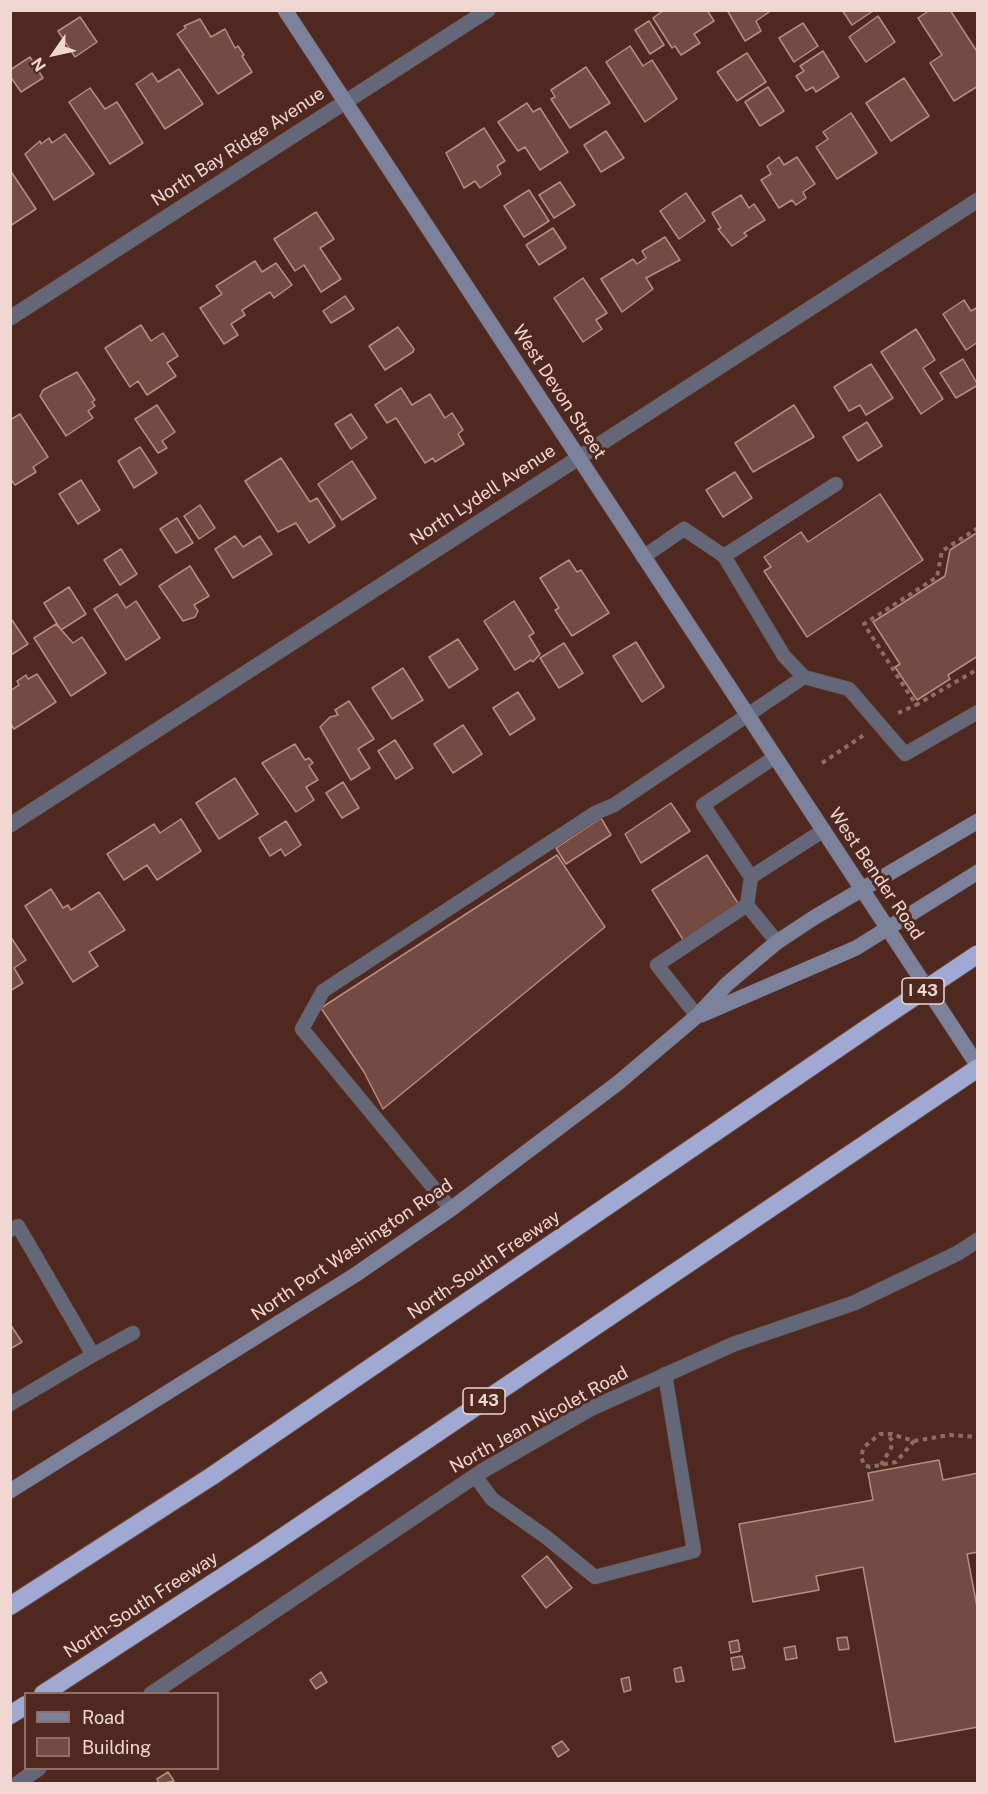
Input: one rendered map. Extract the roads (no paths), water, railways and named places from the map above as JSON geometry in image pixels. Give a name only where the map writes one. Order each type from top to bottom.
[{"type":"highway","name":"North-South Freeway","points":[[10,1606],[222,1469],[978,954]]},
{"type":"highway","name":"North-South Freeway","points":[[46,1692],[262,1551],[978,1067]]},
{"type":"highway","points":[[10,1715],[24,1706]]},
{"type":"main road","name":"West Devon Street","points":[[285,10],[744,710]]},
{"type":"main road","name":"West Bender Road","points":[[744,710],[978,1067]]},
{"type":"main road","name":"North Port Washington Road","points":[[10,1491],[345,1281],[451,1209],[618,1083],[697,1016],[727,984],[777,942],[815,917],[978,821]]},
{"type":"main road","name":"North Port Washington Road","points":[[697,1016],[856,948],[978,873]]},
{"type":"street","name":"North Bay Ridge Avenue","points":[[10,318],[488,10]]},
{"type":"street","name":"North Lydell Avenue","points":[[10,825],[978,200]]},
{"type":"street","name":"North Jean Nicolet Road","points":[[154,1692],[475,1476],[590,1409],[734,1344],[854,1303],[958,1253],[978,1240]]},
{"type":"street","points":[[16,1784],[36,1770]]},
{"type":"lane","points":[[724,556],[836,484]]},
{"type":"lane","points":[[643,557],[684,529],[724,556],[784,656],[804,676],[849,689],[905,754],[978,712]]},
{"type":"lane","points":[[451,1209],[302,1029],[323,991],[595,813],[614,805],[744,710],[804,676]]},
{"type":"lane","points":[[697,1016],[657,966],[747,905],[751,878],[704,805],[775,757]]},
{"type":"lane","points":[[751,878],[824,830]]},
{"type":"lane","points":[[747,905],[777,942]]},
{"type":"lane","points":[[14,1228],[93,1355]]},
{"type":"lane","points":[[10,1404],[133,1334]]},
{"type":"lane","points":[[475,1476],[492,1499],[546,1537],[595,1577],[694,1551],[664,1374]]}]
